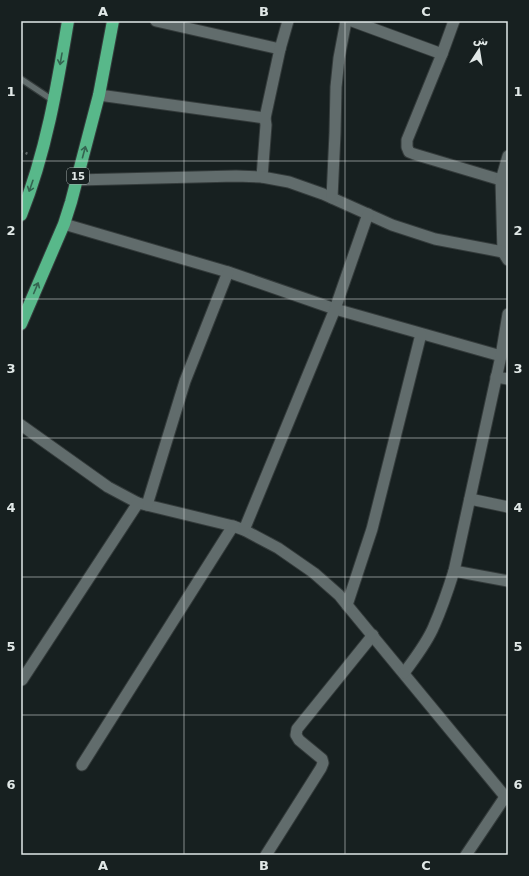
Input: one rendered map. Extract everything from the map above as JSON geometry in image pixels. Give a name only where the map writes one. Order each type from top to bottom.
[{"type":"highway","points":[[21,215],[40,159],[50,118],[68,21]]},
{"type":"highway","name":"15","points":[[21,324],[64,224],[99,95],[113,21]]},
{"type":"street","points":[[156,21],[280,49]]},
{"type":"street","points":[[262,177],[266,125],[265,118],[280,49],[288,21]]},
{"type":"street","points":[[332,198],[336,87],[339,58],[346,21]]},
{"type":"street","points":[[352,21],[442,54]]},
{"type":"street","points":[[454,21],[407,140],[407,147],[409,152],[414,154],[501,180]]},
{"type":"street","points":[[99,95],[265,118]]},
{"type":"street","points":[[77,180],[236,176],[262,177],[289,182],[323,194],[392,225],[435,239],[505,256],[501,180],[508,156]]},
{"type":"street","points":[[244,530],[335,309],[368,214]]},
{"type":"street","points":[[64,224],[228,272],[335,309],[501,356]]},
{"type":"street","points":[[22,680],[142,504],[185,381],[228,272]]},
{"type":"street","points":[[404,673],[434,627],[454,571],[501,356],[508,314]]},
{"type":"street","points":[[348,605],[372,529],[421,334]]},
{"type":"street","points":[[496,377],[508,379]]},
{"type":"street","points":[[21,425],[108,487],[142,504],[244,530],[278,548],[314,572],[339,595],[373,634],[507,799],[466,855]]},
{"type":"street","points":[[470,499],[508,507]]},
{"type":"street","points":[[82,765],[233,526]]},
{"type":"street","points":[[454,571],[508,581]]},
{"type":"street","points":[[266,855],[323,763],[322,759],[299,740],[296,735],[297,730],[373,634]]},
{"type":"lane","points":[[21,79],[54,101]]}]
